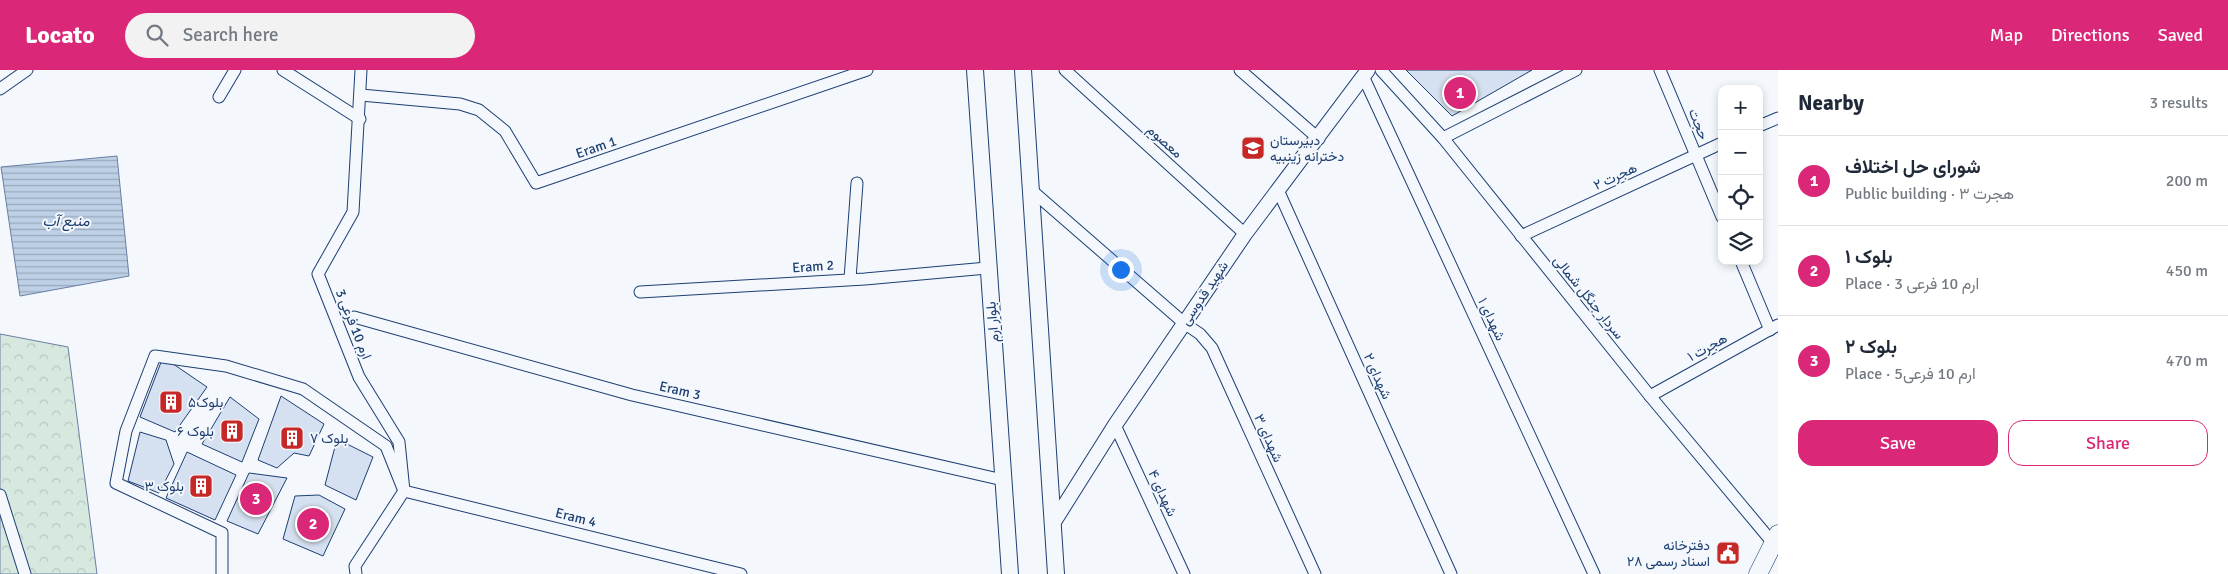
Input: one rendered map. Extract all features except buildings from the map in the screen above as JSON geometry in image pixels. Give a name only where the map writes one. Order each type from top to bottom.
[{"type":"main road","name":"بلوار ارم","points":[[975,70],[987,268],[1010,574]]},
{"type":"main road","points":[[1023,70],[1056,574]]},
{"type":"main road","points":[[1758,574],[1775,538]]},
{"type":"street","points":[[219,97],[234,70]]},
{"type":"street","points":[[283,70],[360,118]]},
{"type":"street","name":"ارم 10 فرعی 3","points":[[361,70],[360,118],[353,212],[318,274],[359,377],[399,442],[404,491]]},
{"type":"street","name":"Eram 1","points":[[361,95],[460,104],[479,110],[505,131],[536,183],[867,70]]},
{"type":"street","name":"معصوم","points":[[1065,70],[1245,234]]},
{"type":"street","points":[[1240,70],[1319,138]]},
{"type":"street","name":"سردار جنگل شمالی","points":[[1381,70],[1443,138],[1650,396],[1775,538]]},
{"type":"street","points":[[1443,138],[1576,70]]},
{"type":"street","name":"حجت","points":[[1660,70],[1718,208]]},
{"type":"street","points":[[0,76],[22,73]]},
{"type":"street","points":[[0,89],[22,73]]},
{"type":"street","name":"شهید قدوسی","points":[[1052,525],[1115,425],[1245,234],[1366,73]]},
{"type":"street","name":"شهدای ۱","points":[[1366,73],[1594,574]]},
{"type":"street","points":[[1763,124],[1778,118]]},
{"type":"street","name":"هجرت ۲","points":[[1521,236],[1718,145]]},
{"type":"street","points":[[850,279],[857,183]]},
{"type":"street","name":"شهدای ۳","points":[[1030,189],[1184,323],[1200,334],[1212,348],[1315,574]]},
{"type":"street","name":"شهدای ۲","points":[[1278,190],[1451,574]]},
{"type":"street","points":[[1743,265],[1774,327]]},
{"type":"street","name":"Eram 2","points":[[640,292],[850,279],[987,268]]},
{"type":"street","name":"Eram 3","points":[[354,317],[632,394],[1003,480]]},
{"type":"street","name":"هجرت ۱","points":[[1650,396],[1774,327]]},
{"type":"street","points":[[222,574],[222,533],[116,483],[126,431],[155,356],[226,366],[303,389],[386,446],[404,491],[355,566],[356,574]]},
{"type":"street","name":"شهدای ۴","points":[[1115,425],[1184,574]]},
{"type":"street","name":"Eram 4","points":[[404,491],[741,574]]},
{"type":"street","points":[[0,495],[25,574]]},
{"type":"green space","points":[[0,334],[68,347],[97,574],[0,574]]},
{"type":"water","name":"منبع آب","points":[[117,156],[129,276],[20,296],[1,167]]},
{"type":"place","name":"شورای حل اختلاف","points":[[1460,93]]},
{"type":"place","name":"دبیرستان دخترانه زینبیه","points":[[1253,148]]},
{"type":"place","name":"بلوک۵","points":[[171,402]]},
{"type":"place","name":"بلوک ۶","points":[[232,431]]},
{"type":"place","name":"بلوک ۷","points":[[292,438]]},
{"type":"place","name":"بلوک ۳","points":[[201,486]]},
{"type":"place","name":"بلوک ۲","points":[[256,499]]},
{"type":"place","name":"بلوک ۱","points":[[313,524]]},
{"type":"place","name":"دفترخانه اسناد رسمی ۲۸","points":[[1728,553]]}]
